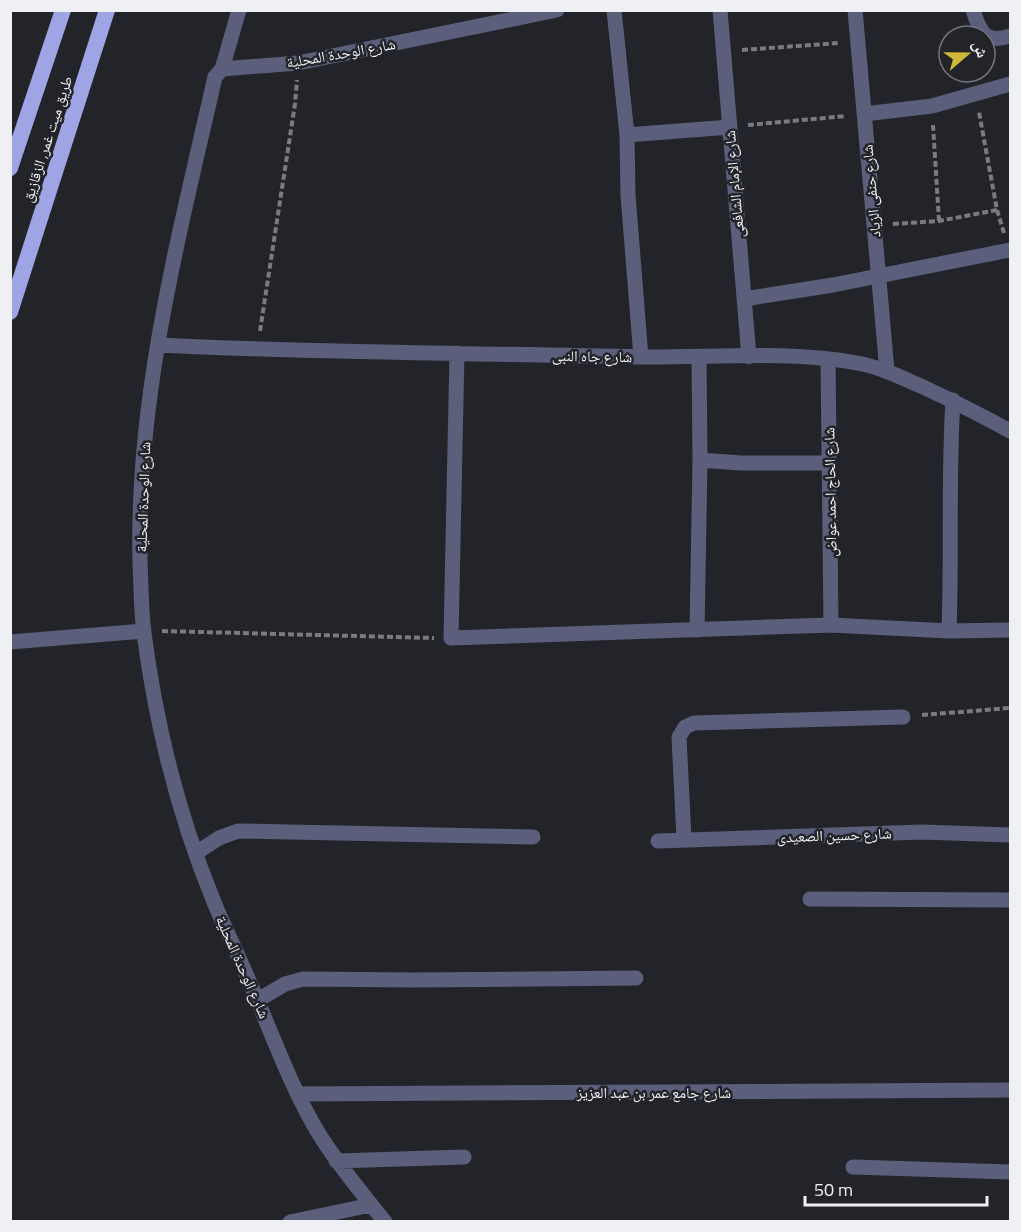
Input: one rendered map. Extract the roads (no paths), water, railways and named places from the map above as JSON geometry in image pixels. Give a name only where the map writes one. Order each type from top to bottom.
[{"type":"highway","name":"طريق ميت غمر, الزقازيق","points":[[10,168],[63,10]]},
{"type":"highway","name":"طريق ميت غمر, الزقازيق","points":[[10,312],[107,10]]},
{"type":"street","points":[[222,69],[239,10]]},
{"type":"street","name":"شارع الوحدة المحلية","points":[[385,1221],[336,1161],[298,1094],[214,902],[196,854],[170,768],[154,700],[144,631],[139,517],[142,454],[158,345],[179,240],[215,77],[222,69],[298,63],[557,10]]},
{"type":"street","points":[[614,10],[627,135],[628,195],[641,357]]},
{"type":"street","name":"شارع الإمام الشافعى","points":[[720,10],[749,357]]},
{"type":"street","name":"شارع حنفى الزياد","points":[[855,10],[887,371]]},
{"type":"street","points":[[973,10],[983,34],[999,39],[1011,36]]},
{"type":"street","points":[[864,114],[932,106],[1011,84]]},
{"type":"street","points":[[627,135],[730,127]]},
{"type":"street","points":[[744,299],[833,285],[1011,250]]},
{"type":"street","name":"شارع جاه النبى","points":[[158,345],[257,350],[828,359],[859,363],[887,371],[1011,430]]},
{"type":"street","points":[[457,353],[451,638],[831,625],[949,631],[1011,630]]},
{"type":"street","points":[[698,630],[699,358]]},
{"type":"street","name":"شارع الحاج احمد عواض","points":[[828,359],[831,625]]},
{"type":"street","points":[[949,631],[952,400]]},
{"type":"street","points":[[700,460],[741,463],[830,463]]},
{"type":"street","points":[[10,642],[144,631]]},
{"type":"street","points":[[684,839],[680,737],[685,727],[694,723],[903,717]]},
{"type":"street","points":[[196,854],[219,838],[238,831],[533,837]]},
{"type":"street","name":"شارع حسين الصعيدى","points":[[658,841],[922,832],[1011,835]]},
{"type":"street","points":[[810,899],[1011,900]]},
{"type":"street","points":[[258,1000],[285,984],[303,979],[636,978]]},
{"type":"street","name":"شارع جامع عمر بن عبد العزيز","points":[[298,1094],[1011,1089]]},
{"type":"street","points":[[336,1161],[464,1156]]},
{"type":"street","points":[[853,1167],[1011,1172]]},
{"type":"street","points":[[290,1221],[371,1205]]}]
